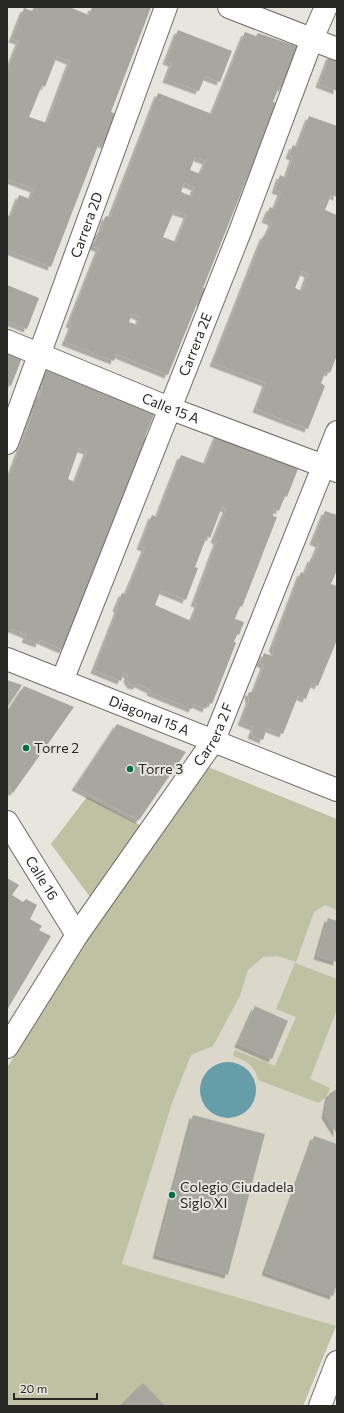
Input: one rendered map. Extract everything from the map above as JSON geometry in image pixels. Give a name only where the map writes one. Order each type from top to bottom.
[{"type":"street","name":"Carrera 2D","points":[[7,443],[166,7]]},
{"type":"street","points":[[229,7],[337,48]]},
{"type":"street","name":"Carrera 2E","points":[[62,681],[241,229],[312,39],[326,7]]},
{"type":"street","name":"Calle 15 A","points":[[7,341],[40,353],[169,408],[331,468]]},
{"type":"street","name":"Carrera 2 F","points":[[7,1047],[77,934],[214,740],[331,468],[337,432]]},
{"type":"street","name":"Diagonal 15 A","points":[[7,659],[337,790]]},
{"type":"street","name":"Calle 16","points":[[7,822],[77,934]]},
{"type":"street","points":[[320,1406],[337,1362]]},
{"type":"shaded area","name":"Colegio Ciudadela Siglo XI","points":[[337,819],[337,1322],[303,1406],[7,1406],[7,1068],[85,942]]},
{"type":"green space","name":"Colegio Ciudadela Siglo XI","points":[[203,765],[337,819],[337,910],[325,905],[314,912],[296,962],[277,956],[263,957],[248,970],[240,996],[213,1046],[191,1055],[172,1103],[122,1264],[336,1326],[303,1406],[7,1406],[7,1068],[85,942]]},
{"type":"green space","points":[[87,797],[140,825],[90,897],[51,844]]},
{"type":"green space","points":[[295,963],[337,979],[337,1009],[310,1079],[330,1088],[326,1097],[319,1103],[258,1080],[254,1070],[249,1064],[233,1056],[235,1050],[275,1066],[296,1017],[276,1009]]},
{"type":"water","points":[[228,1062],[239,1064],[248,1070],[254,1079],[256,1090],[254,1101],[248,1110],[239,1116],[228,1118],[217,1116],[208,1110],[202,1101],[200,1090],[202,1079],[208,1070],[217,1064]]},
{"type":"building","points":[[34,7],[69,7],[89,15],[92,7],[151,7],[111,112],[118,115],[105,145],[99,143],[51,267],[7,250],[7,215],[11,216],[19,195],[30,199],[34,189],[7,179],[7,71],[19,41],[12,39],[24,8],[32,11]],"holes":[[[57,56],[70,61],[47,123],[29,117],[42,85],[45,87]]]},
{"type":"building","points":[[178,30],[232,51],[220,82],[205,76],[199,91],[166,79],[172,63],[166,61]]},
{"type":"building","points":[[245,32],[256,36],[258,33],[299,47],[283,88],[279,87],[273,102],[277,103],[203,288],[209,290],[204,304],[198,301],[168,375],[116,354],[114,361],[65,342],[72,325],[69,324],[99,248],[94,247],[94,243],[102,228],[104,219],[106,216],[110,217],[158,93],[212,114]],"holes":[[[195,157],[206,161],[200,174],[190,170]],[[184,183],[195,187],[191,196],[181,192]],[[174,211],[187,215],[176,242],[163,237]],[[132,314],[140,317],[137,325],[129,322]]]},
{"type":"building","points":[[330,55],[337,58],[337,91],[319,84]]},
{"type":"building","points":[[309,116],[337,126],[337,197],[331,195],[325,210],[337,215],[337,355],[330,373],[326,371],[321,383],[325,386],[308,429],[256,409],[266,383],[213,363],[262,239],[264,235],[266,236],[272,222],[265,219],[270,207],[274,209],[281,192],[275,190],[280,175],[286,178],[293,157],[289,155],[293,145],[297,147]],"holes":[[[302,271],[308,274],[302,291],[295,288]]]},
{"type":"building","points":[[7,285],[39,298],[27,329],[7,321]]},
{"type":"building","points":[[7,346],[25,350],[11,386],[9,385],[7,389]]},
{"type":"building","points":[[45,369],[157,407],[145,437],[149,439],[109,541],[106,540],[105,542],[105,551],[101,552],[105,553],[101,563],[97,561],[85,592],[88,593],[84,605],[81,603],[63,650],[40,640],[39,644],[25,639],[27,635],[12,629],[10,633],[7,631],[7,482],[33,413],[29,412],[35,396],[39,398],[43,386],[39,385]],"holes":[[[79,448],[87,451],[75,482],[68,479]]]},
{"type":"building","points":[[217,434],[246,445],[244,449],[298,469],[287,497],[285,496],[279,511],[274,509],[273,516],[277,517],[242,607],[240,606],[235,619],[244,622],[239,635],[237,634],[234,642],[236,643],[212,704],[208,702],[206,709],[194,704],[192,709],[150,692],[151,690],[138,684],[136,686],[131,685],[127,679],[128,675],[124,673],[121,681],[94,670],[118,609],[116,608],[122,593],[126,594],[145,548],[140,546],[152,515],[157,517],[181,455],[205,464]],"holes":[[[222,507],[226,509],[214,539],[217,541],[194,603],[198,604],[191,621],[155,605],[161,590],[186,600],[198,568],[195,567],[207,536],[210,538]]]},
{"type":"building","points":[[325,511],[337,515],[337,570],[331,584],[337,586],[337,640],[318,686],[312,683],[306,699],[298,696],[283,734],[267,728],[263,740],[251,735],[254,727],[241,722],[249,701],[248,693],[254,691],[264,665],[260,663],[264,653],[272,656],[274,650],[272,648],[301,572],[305,574],[311,558],[313,559],[319,544],[313,541]]},
{"type":"building","points":[[7,680],[22,685],[7,708]]},
{"type":"building","name":"Torre 2","points":[[24,686],[74,707],[13,793],[7,785],[7,712]]},
{"type":"building","name":"Torre 3","points":[[117,724],[186,752],[139,820],[75,787]]},
{"type":"building","points":[[7,878],[19,885],[12,895],[23,902],[26,899],[37,905],[30,919],[42,926],[39,930],[51,936],[7,1010]]},
{"type":"building","points":[[328,918],[337,921],[337,962],[317,956]]},
{"type":"building","points":[[255,1006],[288,1021],[272,1059],[238,1044]]},
{"type":"building","points":[[337,1089],[337,1134],[325,1115],[329,1094]]},
{"type":"building","points":[[193,1115],[265,1134],[228,1275],[156,1255]]},
{"type":"building","points":[[314,1136],[337,1144],[337,1284],[333,1296],[265,1272]]},
{"type":"building","points":[[143,1383],[165,1406],[120,1406]]},
{"type":"place","name":"Torre 2","points":[[26,748]]},
{"type":"place","name":"Torre 3","points":[[130,769]]},
{"type":"place","name":"Colegio Ciudadela Siglo XI","points":[[172,1195]]}]
